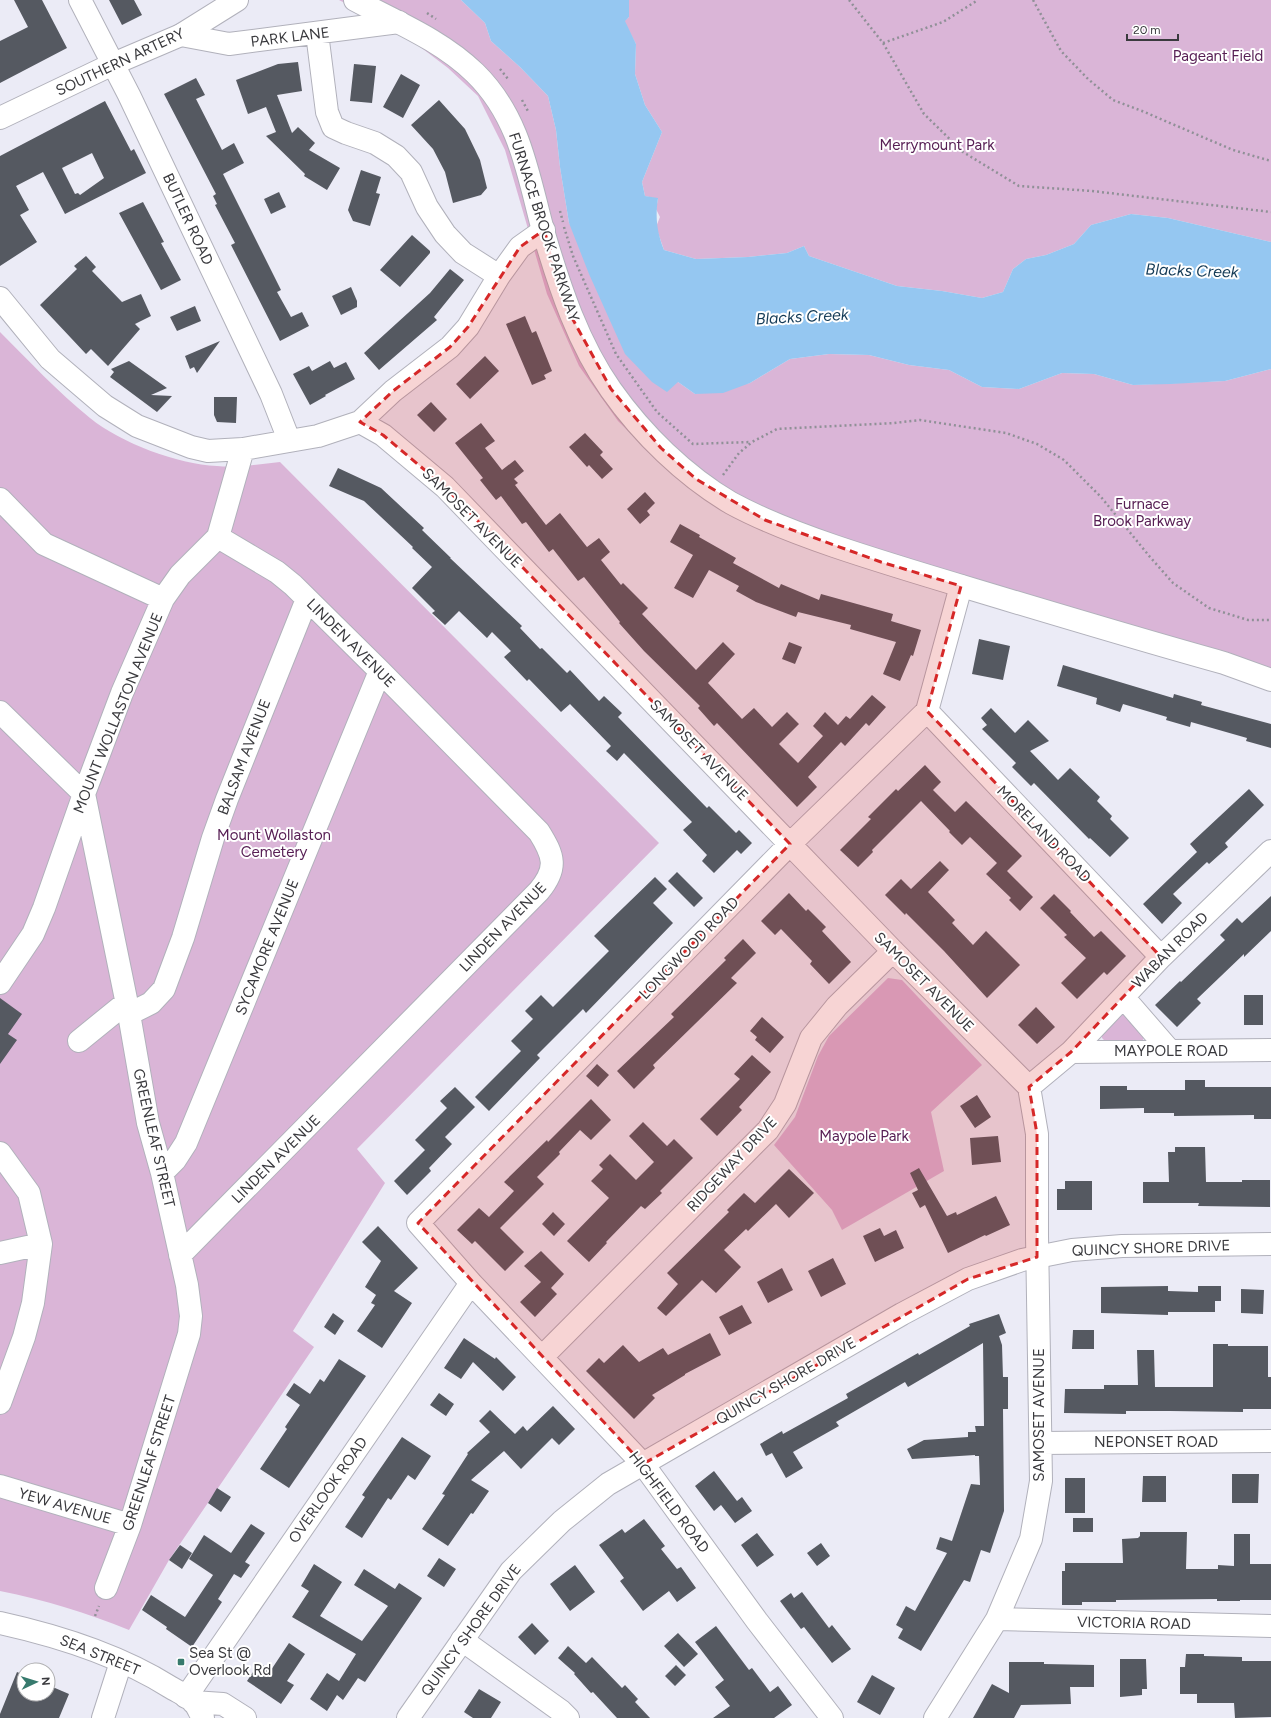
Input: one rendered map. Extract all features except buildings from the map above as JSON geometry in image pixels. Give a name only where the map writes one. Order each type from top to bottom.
[{"type":"street","name":"BUTLER ROAD","points":[[80,0],[113,64],[271,394],[289,440]]},
{"type":"street","name":"SOUTHERN ARTERY","points":[[0,118],[113,64],[181,35],[236,0]]},
{"type":"street","name":"FURNACE BROOK PARKWAY","points":[[355,0],[431,40],[476,74],[495,96],[513,127],[526,159],[544,230],[571,316],[588,352],[610,389],[632,416],[661,448],[712,490],[766,520],[808,537],[881,562],[1224,663],[1271,680]]},
{"type":"street","name":"PARK LANE","points":[[181,35],[229,44],[399,22]]},
{"type":"street","points":[[317,33],[327,112],[333,126],[346,133],[375,143],[396,156],[411,172],[427,207],[445,234],[463,253],[499,276]]},
{"type":"street","points":[[0,298],[50,359],[105,406],[137,426],[191,447],[208,451],[263,447],[289,440],[318,436],[360,422],[393,391],[450,347],[468,327],[499,276],[520,247],[544,230]]},
{"type":"street","name":"SAMOSET AVENUE","points":[[360,422],[383,435],[445,487],[893,951],[1029,1087],[1037,1134],[1041,1481],[1031,1539],[997,1620],[935,1718]]},
{"type":"street","name":"MOUNT WOLLASTON AVENUE","points":[[3,971],[33,934],[44,908],[84,794],[122,694],[163,599],[180,575],[218,537],[243,449]]},
{"type":"street","points":[[0,499],[44,544],[163,599]]},
{"type":"street","name":"LINDEN AVENUE","points":[[180,1255],[539,891],[549,880],[552,863],[548,848],[539,832],[307,599],[277,572],[218,537]]},
{"type":"street","points":[[927,711],[962,586]]},
{"type":"street","name":"BALSAM AVENUE","points":[[79,1041],[128,1008],[151,1003],[164,989],[183,938],[227,799],[307,599]]},
{"type":"street","name":"SYCAMORE AVENUE","points":[[162,1173],[175,1160],[186,1143],[380,671]]},
{"type":"street","name":"LONGWOOD ROAD","points":[[471,1283],[418,1223],[790,844],[927,711]]},
{"type":"street","name":"MORELAND ROAD","points":[[927,711],[1161,958]]},
{"type":"street","points":[[1,717],[84,794]]},
{"type":"street","name":"GREENLEAF STREET","points":[[84,794],[128,1008],[148,1123],[162,1173],[187,1285],[191,1316],[189,1334],[130,1524],[106,1588]]},
{"type":"street","name":"WABAN ROAD","points":[[1071,1052],[1161,958],[1271,851]]},
{"type":"street","name":"RIDGEWAY DRIVE","points":[[542,1357],[768,1130],[786,1104],[811,1038],[837,1006],[893,951]]},
{"type":"street","points":[[1124,998],[1170,1051]]},
{"type":"street","name":"MAYPOLE ROAD","points":[[1071,1052],[1271,1050]]},
{"type":"street","points":[[1029,1087],[1071,1052]]},
{"type":"street","points":[[0,1153],[29,1193],[41,1244],[34,1303],[24,1337],[5,1376],[0,1403]]},
{"type":"street","points":[[0,1253],[41,1244]]},
{"type":"street","name":"QUINCY SHORE DRIVE","points":[[408,1718],[511,1571],[562,1521],[608,1484],[902,1314],[968,1279],[1022,1260],[1072,1250],[1122,1246],[1271,1244]]},
{"type":"street","name":"HIGHFIELD ROAD","points":[[471,1283],[644,1464],[757,1621],[832,1718]]},
{"type":"street","name":"OVERLOOK ROAD","points":[[194,1706],[471,1283]]},
{"type":"street","name":"NEPONSET ROAD","points":[[1041,1443],[1271,1441]]},
{"type":"street","name":"YEW AVENUE","points":[[0,1486],[130,1524]]},
{"type":"street","name":"VICTORIA ROAD","points":[[997,1620],[1271,1626]]},
{"type":"street","name":"SEA STREET","points":[[0,1623],[39,1631],[78,1644],[157,1679],[194,1706],[223,1704],[245,1718]]},
{"type":"street","points":[[462,1640],[561,1711],[568,1718]]},
{"type":"street","points":[[102,1718],[120,1662]]},
{"type":"path","points":[[849,0],[883,43],[924,114],[962,152],[1019,186],[1100,192],[1271,212]]},
{"type":"path","points":[[883,43],[943,22],[978,0]]},
{"type":"path","points":[[1033,0],[1061,51],[1088,79],[1114,100],[1233,150],[1271,161]]},
{"type":"path","points":[[425,13],[438,21]]},
{"type":"path","points":[[499,69],[505,73],[512,85]]},
{"type":"path","points":[[519,96],[529,115]]},
{"type":"path","points":[[558,204],[573,256],[616,354],[657,412],[692,444],[752,442]]},
{"type":"path","points":[[712,490],[739,453],[752,442],[776,429],[894,423],[920,420],[1006,433],[1037,444],[1064,460],[1101,497],[1150,557],[1174,583],[1209,608],[1248,620],[1271,620]]},
{"type":"highlighted area","points":[[544,230],[571,316],[611,389],[661,448],[696,479],[765,520],[881,562],[961,586],[927,711],[1161,957],[1071,1052],[1029,1087],[1037,1134],[1037,1257],[968,1279],[643,1464],[418,1223],[790,844],[445,487],[383,435],[360,422],[393,391],[450,347],[468,327],[520,247]]},
{"type":"green space","name":"Furnace Brook Parkway","points":[[339,0],[461,0],[485,23],[491,41],[520,67],[548,96],[556,130],[569,223],[678,382],[695,394],[750,383],[790,359],[829,354],[869,355],[909,365],[949,370],[982,387],[1019,389],[1062,373],[1094,374],[1133,385],[1225,381],[1271,369],[1271,688],[963,595],[662,464],[618,421],[579,366],[547,294],[505,150],[478,96],[448,68],[398,30]]},
{"type":"green space","name":"Merrymount Park","points":[[629,0],[1271,0],[1271,242],[1168,218],[1131,214],[1091,225],[1074,244],[1046,255],[1026,259],[1013,269],[1003,292],[982,298],[942,291],[897,286],[809,256],[804,246],[787,253],[748,257],[696,259],[664,250],[656,227],[660,217],[656,209],[658,199],[645,196],[642,182],[662,132],[645,105],[635,74],[636,44],[624,21],[629,17]]},
{"type":"green space","name":"Mount Wollaston Cemetery","points":[[0,332],[78,408],[103,427],[133,444],[167,457],[217,466],[248,466],[280,462],[659,843],[357,1149],[385,1183],[293,1331],[314,1347],[169,1560],[129,1630],[97,1618],[33,1598],[0,1591]]},
{"type":"green space","name":"Maypole Park","points":[[888,978],[902,980],[982,1065],[931,1112],[944,1171],[842,1230],[832,1210],[774,1145],[795,1117],[818,1056],[829,1036]]},
{"type":"green space","points":[[1124,1014],[1144,1037],[1143,1040],[1105,1041],[1102,1038],[1102,1035],[1119,1017]]},
{"type":"water","name":"Blacks Creek","points":[[461,0],[629,0],[629,17],[625,21],[636,44],[635,74],[645,105],[662,132],[642,182],[645,196],[658,198],[657,225],[664,250],[696,259],[748,257],[787,253],[804,246],[809,256],[897,286],[942,291],[982,298],[1003,292],[1013,269],[1026,259],[1046,255],[1074,244],[1091,225],[1131,214],[1168,218],[1271,242],[1271,369],[1225,381],[1133,385],[1094,374],[1062,373],[1019,389],[982,387],[949,370],[909,365],[869,355],[829,354],[790,359],[750,383],[723,393],[695,394],[678,382],[667,392],[652,382],[625,354],[589,274],[569,223],[556,130],[548,96],[520,67],[491,41],[485,23]]},
{"type":"place","name":"Sea St @ Overlook Rd","points":[[181,1662]]},
{"type":"park label","name":"Pageant Field","points":[[1218,56]]}]
